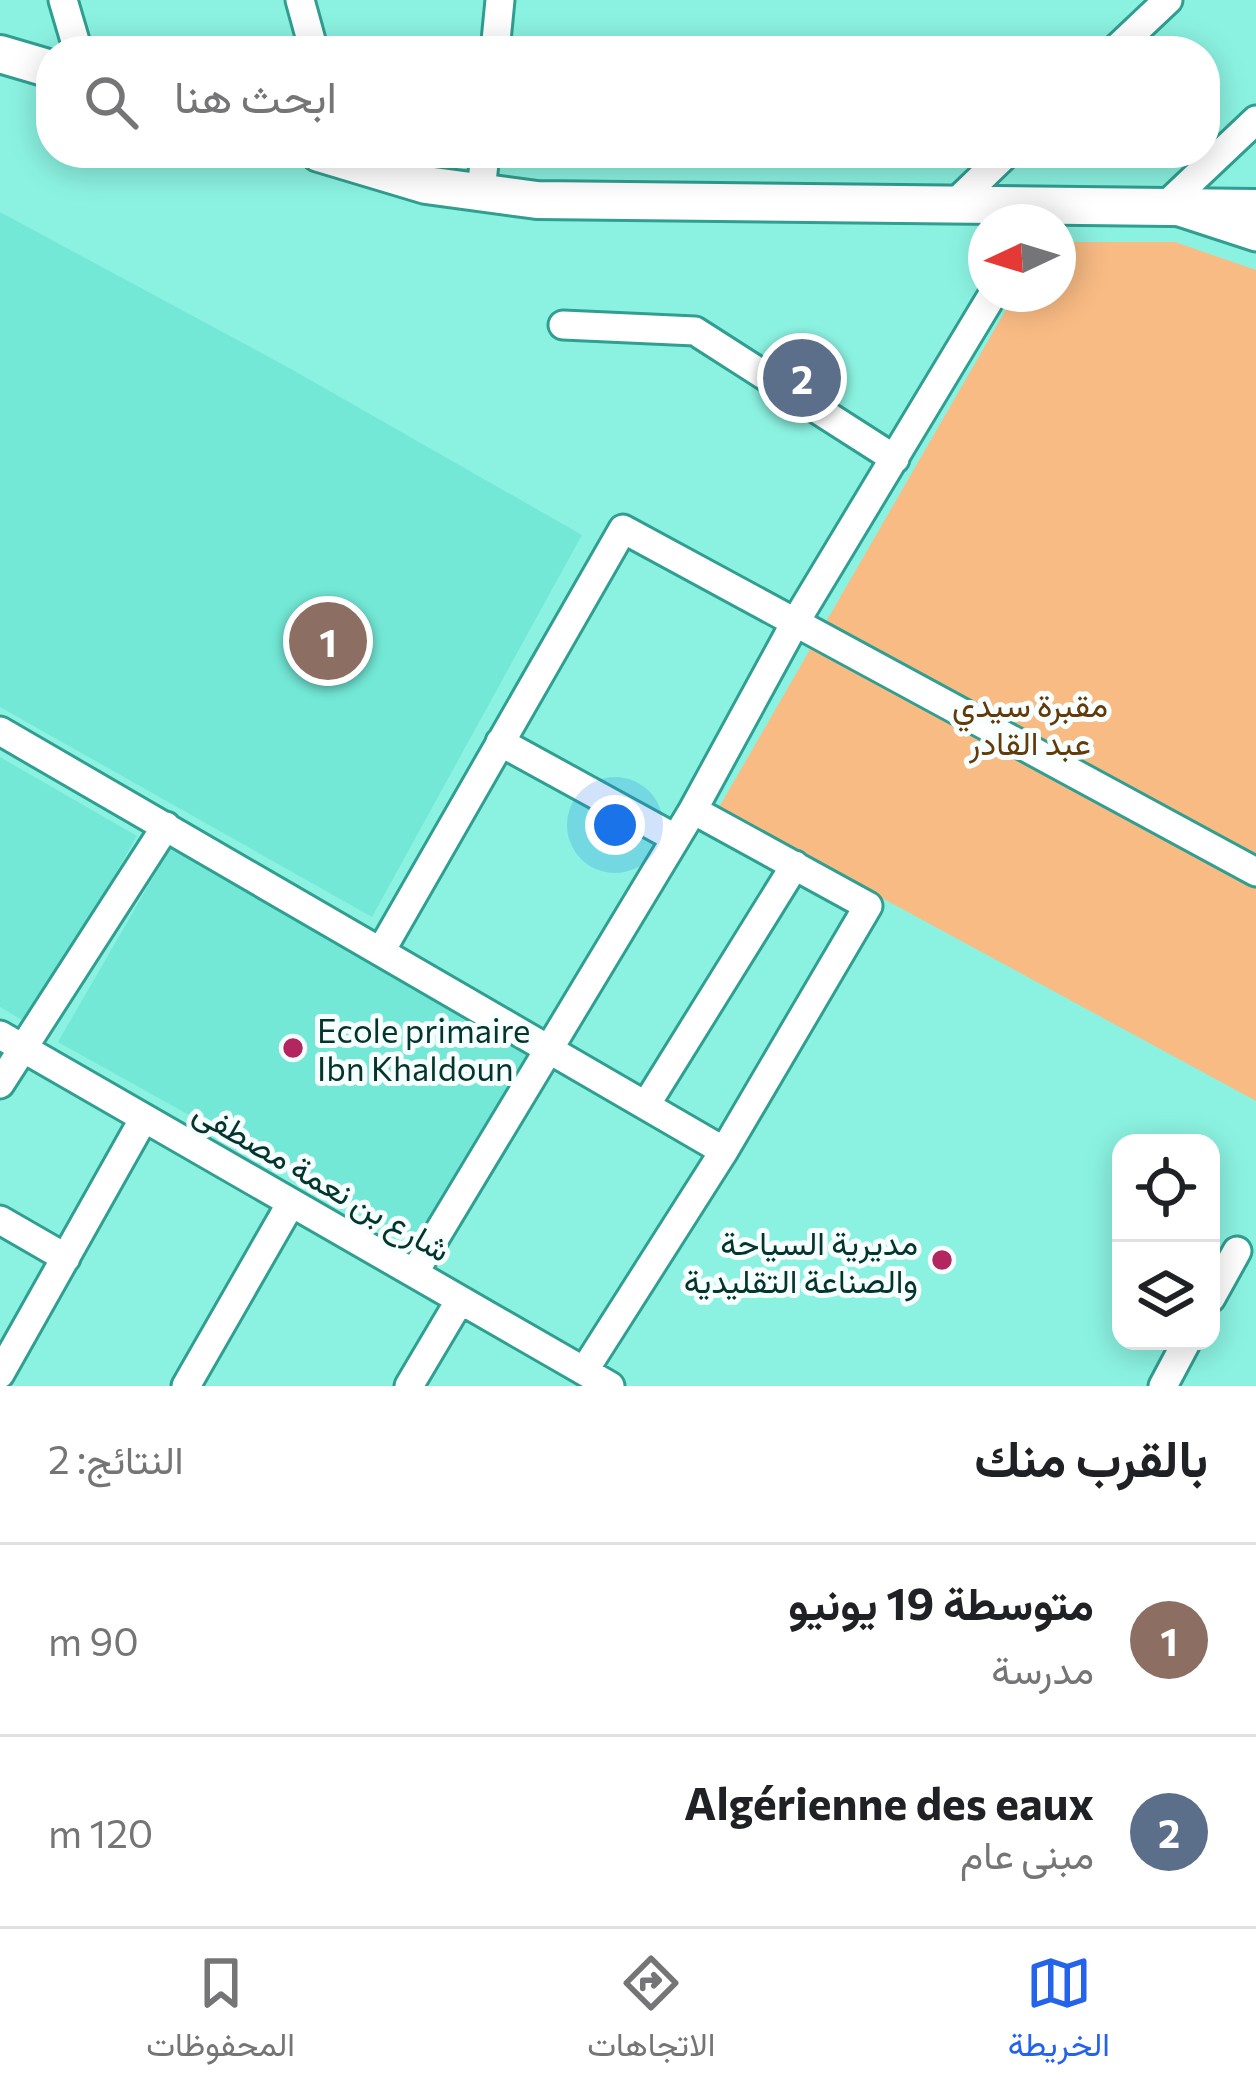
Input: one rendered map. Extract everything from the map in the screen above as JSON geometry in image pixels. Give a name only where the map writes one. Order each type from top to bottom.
[{"type":"main road","points":[[0,54],[36,65]]},
{"type":"main road","points":[[373,168],[425,185],[538,200],[968,207]]},
{"type":"main road","points":[[1076,212],[1256,208]]},
{"type":"street","points":[[300,0],[310,36]]},
{"type":"street","points":[[496,36],[500,0]]},
{"type":"street","points":[[1130,36],[1168,0]]},
{"type":"street","points":[[68,1],[75,36]]},
{"type":"street","points":[[1220,154],[1256,120]]},
{"type":"street","points":[[481,192],[483,168]]},
{"type":"street","points":[[953,205],[991,168]]},
{"type":"street","points":[[1205,168],[1164,207],[1256,237]]},
{"type":"street","points":[[414,1273],[693,810],[796,621],[982,312]]},
{"type":"street","points":[[563,326],[694,331],[895,459]]},
{"type":"street","points":[[381,951],[623,529],[1256,872]]},
{"type":"street","points":[[0,731],[724,1150]]},
{"type":"street","points":[[500,742],[676,838]]},
{"type":"street","points":[[584,1371],[724,1150],[868,906],[693,810]]},
{"type":"street","points":[[0,1084],[11,1041],[166,826]]},
{"type":"street","points":[[646,1106],[795,865]]},
{"type":"street","name":"شارع بن نعمة مصطفى","points":[[11,1041],[610,1386]]},
{"type":"street","points":[[0,1374],[144,1118]]},
{"type":"street","points":[[185,1386],[291,1202]]},
{"type":"street","points":[[0,1220],[66,1258]]},
{"type":"street","points":[[1220,1282],[1237,1251]]},
{"type":"street","points":[[409,1386],[460,1300]]},
{"type":"street","points":[[1162,1386],[1182,1350]]},
{"type":"shaded area","points":[[0,212],[291,369],[582,535],[372,917],[0,707]]},
{"type":"shaded area","points":[[0,757],[137,836],[29,1024],[0,1007]]},
{"type":"shaded area","name":"Ecole primaire Ibn Khaldoun","points":[[170,848],[528,1055],[417,1242],[58,1042]]},
{"type":"green space","name":"مقبرة سيدي عبد القادر","points":[[1076,242],[1175,242],[1256,270],[1256,1101],[718,809],[1005,312],[1076,312]]},
{"type":"place","name":"Algérienne des eaux","points":[[802,378]]},
{"type":"place","name":"متوسطة 19 يونيو","points":[[328,641]]},
{"type":"place","name":"Ecole primaire Ibn Khaldoun","points":[[293,1048]]},
{"type":"place","name":"مديرية السياحة والصناعة التقليدية","points":[[942,1260]]}]
